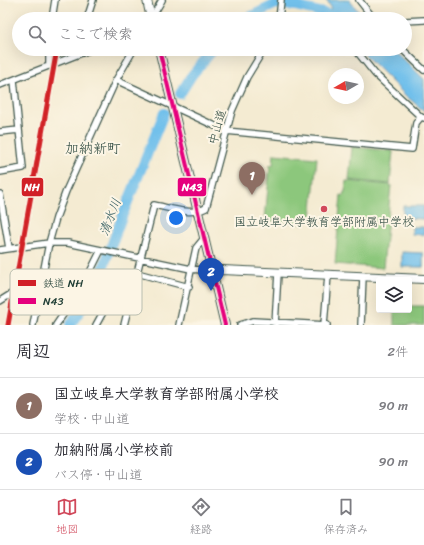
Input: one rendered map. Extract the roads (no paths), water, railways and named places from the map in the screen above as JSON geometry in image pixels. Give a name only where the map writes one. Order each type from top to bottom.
[{"type":"street","points":[[53,12],[55,0]]},
{"type":"street","points":[[89,12],[93,0]]},
{"type":"street","points":[[147,0],[150,12]]},
{"type":"street","points":[[155,12],[162,0]]},
{"type":"street","points":[[279,12],[281,0]]},
{"type":"street","points":[[360,0],[369,12]]},
{"type":"street","points":[[412,21],[424,20]]},
{"type":"street","points":[[48,66],[49,56]]},
{"type":"street","points":[[0,85],[73,56]]},
{"type":"street","points":[[44,269],[49,243],[66,192],[116,80],[130,56]]},
{"type":"street","points":[[161,56],[225,325]]},
{"type":"street","name":"中山道","points":[[198,212],[208,205],[232,111],[247,77],[260,56]]},
{"type":"street","points":[[116,80],[226,131],[412,149],[416,123],[423,117],[375,74],[361,56]]},
{"type":"street","points":[[409,56],[424,70]]},
{"type":"street","points":[[0,172],[23,168],[14,80]]},
{"type":"street","points":[[0,132],[19,130]]},
{"type":"street","points":[[0,194],[9,248]]},
{"type":"street","points":[[138,269],[154,204],[191,212],[198,212]]},
{"type":"street","points":[[179,325],[189,287],[191,269],[196,248],[204,236]]},
{"type":"street","points":[[0,250],[49,243],[68,244],[191,269],[424,279]]},
{"type":"street","points":[[93,269],[103,251]]},
{"type":"street","points":[[275,324],[278,273]]},
{"type":"street","points":[[142,274],[189,287]]},
{"type":"street","points":[[240,325],[253,322],[325,325],[328,275]]},
{"type":"street","points":[[361,325],[363,276]]},
{"type":"street","points":[[0,301],[10,295]]},
{"type":"street","points":[[33,325],[35,315]]},
{"type":"street","points":[[56,325],[63,315]]},
{"type":"street","points":[[96,325],[101,315]]},
{"type":"street","points":[[124,325],[127,315]]},
{"type":"water","points":[[326,0],[349,0],[359,12],[329,12],[331,7]]},
{"type":"water","points":[[366,56],[400,56],[424,79],[424,111],[405,95]]},
{"type":"water","points":[[403,206],[424,206],[424,219],[403,218]]},
{"type":"water","points":[[412,227],[424,227],[424,235],[412,234]]},
{"type":"water","points":[[402,252],[423,253],[423,267],[402,267]]},
{"type":"waterway","name":"清水川","points":[[259,12],[276,4],[295,6],[320,12]]},
{"type":"waterway","name":"清水川","points":[[180,94],[192,75],[208,56]]},
{"type":"waterway","name":"清水川","points":[[103,269],[123,214],[164,113]]},
{"type":"waterway","name":"清水川","points":[[70,325],[77,315]]},
{"type":"rail line","name":"NH","points":[[18,269],[56,56]]},
{"type":"rail line","name":"NH","points":[[8,325],[10,314]]},
{"type":"place","name":"国立岐阜大学教育学部附属小学校","points":[[252,195]]},
{"type":"place","name":"国立岐阜大学教育学部附属中学校","points":[[324,209]]},
{"type":"place","name":"加納附属小学校前","points":[[211,291]]},
{"type":"district","name":"加納新町","points":[[93,148]]}]
